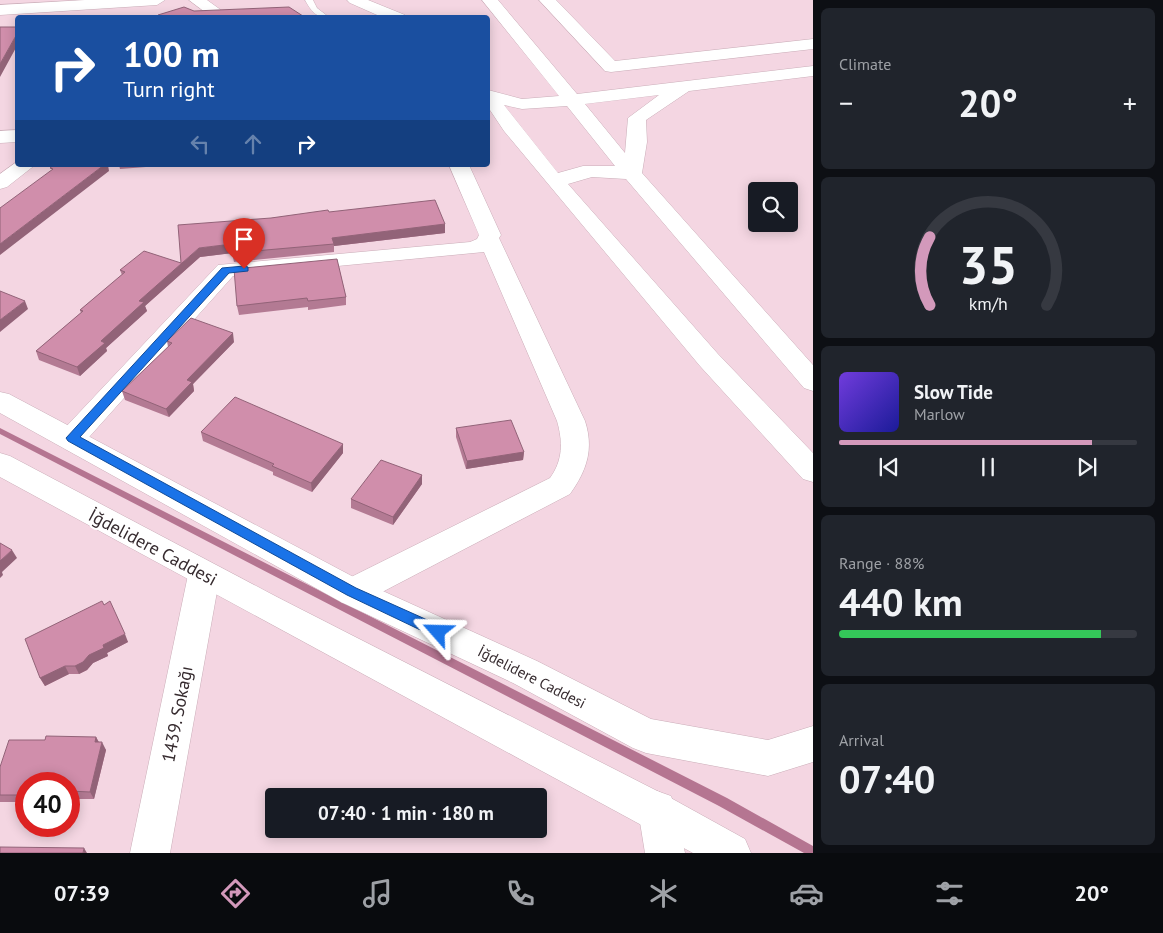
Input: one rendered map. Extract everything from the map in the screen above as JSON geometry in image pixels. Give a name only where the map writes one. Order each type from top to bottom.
[{"type":"street","points":[[0,4],[76,0]]},
{"type":"street","points":[[0,10],[157,0]]},
{"type":"street","points":[[197,0],[220,15]]},
{"type":"street","points":[[355,0],[392,15]]},
{"type":"street","points":[[490,0],[632,174],[813,382]]},
{"type":"street","points":[[547,0],[611,67],[813,44]]},
{"type":"street","points":[[490,96],[533,104],[593,84],[813,57]]},
{"type":"street","points":[[565,92],[688,86],[813,71]]},
{"type":"street","points":[[632,174],[637,142],[637,118],[653,106],[688,86]]},
{"type":"street","points":[[490,99],[513,131],[555,182],[709,360],[813,470]]},
{"type":"street","points":[[0,137],[15,136]]},
{"type":"street","points":[[0,184],[22,167]]},
{"type":"street","points":[[352,592],[560,486],[575,462],[578,448],[571,421],[489,240],[490,236],[460,167]]},
{"type":"street","points":[[555,182],[575,172],[586,170],[632,174]]},
{"type":"street","points":[[72,438],[226,270],[474,248],[489,240]]},
{"type":"street","name":"İğdelidere Caddesi","points":[[0,401],[72,438],[352,592],[525,672],[646,736],[768,758],[813,744]]},
{"type":"street","name":"İğdelidere Caddesi","points":[[0,464],[204,575],[657,810],[731,853]]},
{"type":"street","name":"1439. Sokağı","points":[[150,853],[204,575]]},
{"type":"street","points":[[657,810],[665,853]]},
{"type":"lane","points":[[309,0],[314,9],[322,15]]},
{"type":"building","points":[[184,7],[194,11],[289,7],[301,15],[158,15]]},
{"type":"building","points":[[0,27],[15,27],[15,37],[0,64]]},
{"type":"building","points":[[101,167],[0,244],[0,208],[53,169],[50,168]]},
{"type":"building","points":[[435,200],[445,224],[332,238],[334,244],[232,253],[232,244],[199,248],[139,301],[144,302],[101,341],[105,343],[77,367],[36,351],[83,311],[80,310],[125,272],[120,270],[144,251],[181,263],[178,225],[271,218],[328,210],[329,212]]},
{"type":"building","points":[[337,259],[346,297],[308,301],[307,298],[237,306],[234,269]]},
{"type":"building","points":[[0,291],[25,301],[0,320]]},
{"type":"building","points":[[191,318],[233,333],[187,380],[192,382],[166,409],[122,391],[172,343],[167,341]]},
{"type":"building","points":[[235,397],[343,444],[311,483],[272,466],[274,464],[201,432]]},
{"type":"building","points":[[511,420],[524,452],[467,461],[456,428]]},
{"type":"building","points":[[381,460],[422,475],[393,517],[351,499]]},
{"type":"building","points":[[0,543],[12,550],[0,561]]},
{"type":"building","points":[[102,601],[104,605],[110,601],[125,634],[103,645],[104,648],[89,655],[83,662],[75,666],[65,666],[40,678],[25,639]]},
{"type":"building","points":[[46,736],[96,737],[95,742],[102,742],[90,792],[80,792],[80,772],[15,772],[15,795],[0,795],[0,767],[9,740],[45,740]]},
{"type":"building","points":[[0,847],[84,848],[83,853],[0,853]]},
{"type":"waterway","points":[[0,431],[723,802],[813,852]]},
{"type":"route","points":[[244,269],[226,270],[72,438],[352,592],[438,632]]}]
